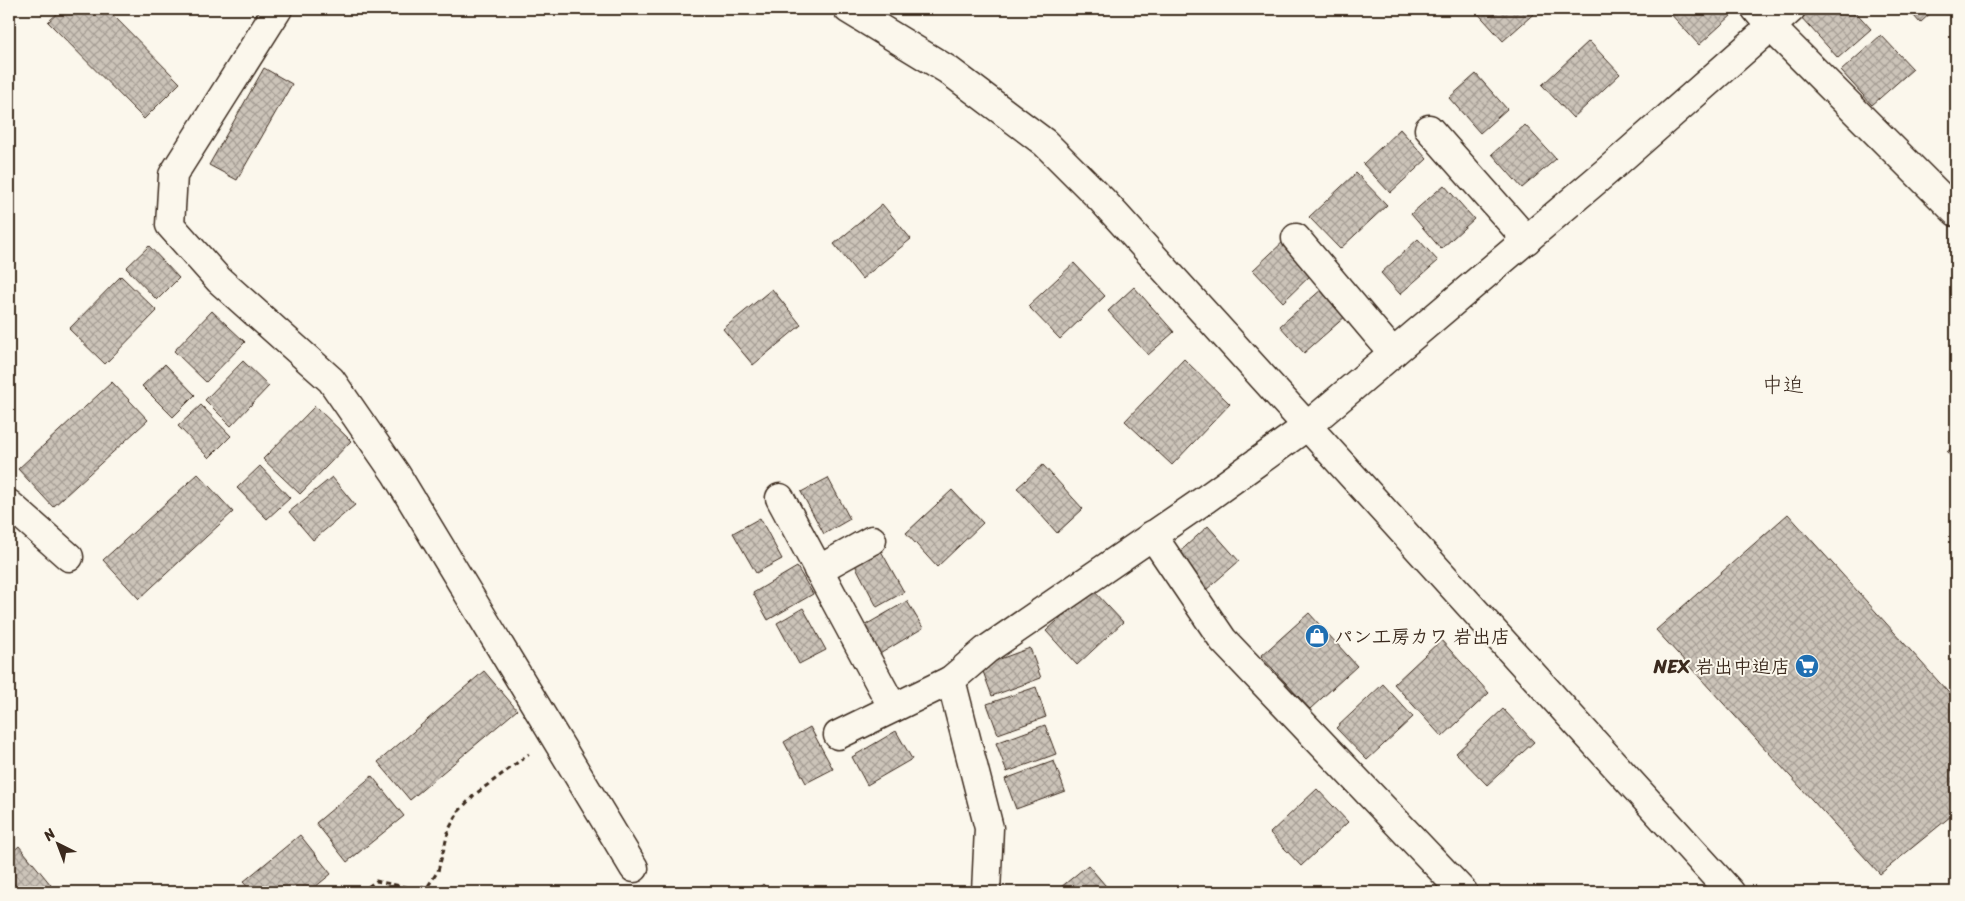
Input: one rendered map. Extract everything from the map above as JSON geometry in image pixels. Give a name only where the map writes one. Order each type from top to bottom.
[{"type":"street","points":[[278,9],[173,175],[170,225],[219,280],[331,380],[396,474],[634,868]]},
{"type":"street","points":[[848,9],[948,70],[1045,143],[1102,200],[1730,892]]},
{"type":"street","points":[[838,735],[952,680],[986,650],[1203,501],[1306,427],[1606,172],[1764,18],[1791,9]]},
{"type":"street","points":[[1764,18],[1956,212]]},
{"type":"street","points":[[1429,129],[1527,240]]},
{"type":"street","points":[[1296,238],[1393,353]]},
{"type":"street","points":[[780,498],[893,708]]},
{"type":"street","points":[[9,504],[69,557]]},
{"type":"street","points":[[1152,535],[1223,640],[1463,892]]},
{"type":"street","points":[[818,570],[872,540]]},
{"type":"street","points":[[952,680],[989,828],[986,892]]},
{"type":"path","points":[[361,892],[376,881],[416,889],[428,886],[438,871],[449,829],[459,811],[474,795],[554,735]]},
{"type":"building","points":[[62,9],[107,9],[180,83],[144,119],[48,22]]},
{"type":"building","points":[[1474,9],[1539,9],[1503,41]]},
{"type":"building","points":[[1670,9],[1726,9],[1732,15],[1699,45],[1668,11]]},
{"type":"building","points":[[1808,9],[1853,9],[1871,29],[1838,58],[1800,16]]},
{"type":"building","points":[[1908,9],[1935,9],[1920,23]]},
{"type":"building","points":[[1881,35],[1913,69],[1872,105],[1841,71]]},
{"type":"building","points":[[1589,41],[1620,74],[1573,118],[1542,85]]},
{"type":"building","points":[[264,68],[292,84],[237,180],[209,165]]},
{"type":"building","points":[[1476,74],[1507,109],[1480,133],[1449,98]]},
{"type":"building","points":[[1525,125],[1556,159],[1522,188],[1492,154]]},
{"type":"building","points":[[1400,129],[1427,159],[1390,193],[1363,164]]},
{"type":"building","points":[[1356,173],[1387,205],[1340,249],[1309,217]]},
{"type":"building","points":[[1444,185],[1474,219],[1441,249],[1411,214]]},
{"type":"building","points":[[882,204],[911,239],[862,279],[834,244]]},
{"type":"building","points":[[1418,239],[1438,261],[1400,294],[1381,273]]},
{"type":"building","points":[[1285,240],[1314,272],[1283,302],[1253,270]]},
{"type":"building","points":[[149,246],[179,278],[157,300],[126,268]]},
{"type":"building","points":[[1074,263],[1105,296],[1060,339],[1028,306]]},
{"type":"building","points":[[121,276],[157,311],[105,364],[69,329]]},
{"type":"building","points":[[1134,287],[1174,332],[1148,355],[1108,311]]},
{"type":"building","points":[[1323,288],[1347,315],[1304,353],[1280,326]]},
{"type":"building","points":[[772,289],[801,325],[753,365],[723,329]]},
{"type":"building","points":[[212,311],[245,342],[206,382],[174,351]]},
{"type":"building","points":[[1184,359],[1230,404],[1172,465],[1125,421]]},
{"type":"building","points":[[243,361],[269,386],[231,426],[205,400]]},
{"type":"building","points":[[165,364],[195,395],[173,417],[142,386]]},
{"type":"building","points":[[112,382],[148,420],[53,507],[18,469]]},
{"type":"building","points":[[201,405],[231,436],[209,458],[178,426]]},
{"type":"building","points":[[315,406],[351,441],[300,494],[263,459]]},
{"type":"building","points":[[1956,444],[1956,462],[1947,452]]},
{"type":"building","points":[[1043,465],[1083,509],[1057,533],[1017,488]]},
{"type":"building","points":[[260,466],[290,498],[267,519],[237,488]]},
{"type":"building","points":[[198,474],[233,512],[139,599],[103,560]]},
{"type":"building","points":[[332,477],[355,505],[313,540],[289,512]]},
{"type":"building","points":[[828,478],[850,519],[824,534],[801,492]]},
{"type":"building","points":[[952,490],[983,523],[937,567],[906,533]]},
{"type":"building","name":"NEX 岩出中迫店","points":[[1788,514],[1956,701],[1956,812],[1880,874],[1656,630]]},
{"type":"building","points":[[760,518],[782,559],[756,573],[733,533]]},
{"type":"building","points":[[1208,526],[1239,561],[1206,590],[1175,556]]},
{"type":"building","points":[[881,551],[904,592],[877,607],[855,565]]},
{"type":"building","points":[[797,567],[813,594],[768,620],[753,593]]},
{"type":"building","points":[[1092,589],[1123,622],[1077,665],[1046,631]]},
{"type":"building","points":[[907,601],[923,628],[878,655],[862,627]]},
{"type":"building","points":[[803,608],[826,650],[799,664],[777,623]]},
{"type":"building","points":[[1309,613],[1357,666],[1310,709],[1261,656]]},
{"type":"building","points":[[1441,640],[1489,693],[1442,737],[1394,684]]},
{"type":"building","points":[[1030,648],[1041,678],[992,696],[981,666]]},
{"type":"building","points":[[484,671],[517,710],[410,800],[378,762]]},
{"type":"building","points":[[1383,684],[1413,717],[1367,760],[1336,728]]},
{"type":"building","points":[[1036,687],[1046,717],[998,734],[987,704]]},
{"type":"building","points":[[1503,709],[1534,742],[1487,785],[1456,753]]},
{"type":"building","points":[[1045,725],[1056,754],[1007,772],[996,743]]},
{"type":"building","points":[[810,727],[833,769],[806,783],[784,742]]},
{"type":"building","points":[[896,731],[912,759],[867,785],[852,757]]},
{"type":"building","points":[[1054,761],[1065,791],[1016,809],[1005,779]]},
{"type":"building","points":[[372,776],[404,816],[347,862],[316,823]]},
{"type":"building","points":[[1317,789],[1348,822],[1301,866],[1270,833]]},
{"type":"building","points":[[300,835],[331,874],[309,892],[252,892],[243,882]]},
{"type":"building","points":[[19,846],[51,885],[42,892],[9,892],[9,855]]},
{"type":"building","points":[[1088,865],[1111,892],[1055,892]]},
{"type":"building","points":[[763,884],[771,892],[754,892]]},
{"type":"place","name":"パン工房カワ 岩出店","points":[[1317,636]]},
{"type":"place","name":"NEX 岩出中迫店","points":[[1807,666]]},
{"type":"district","name":"中迫","points":[[1783,385]]}]
